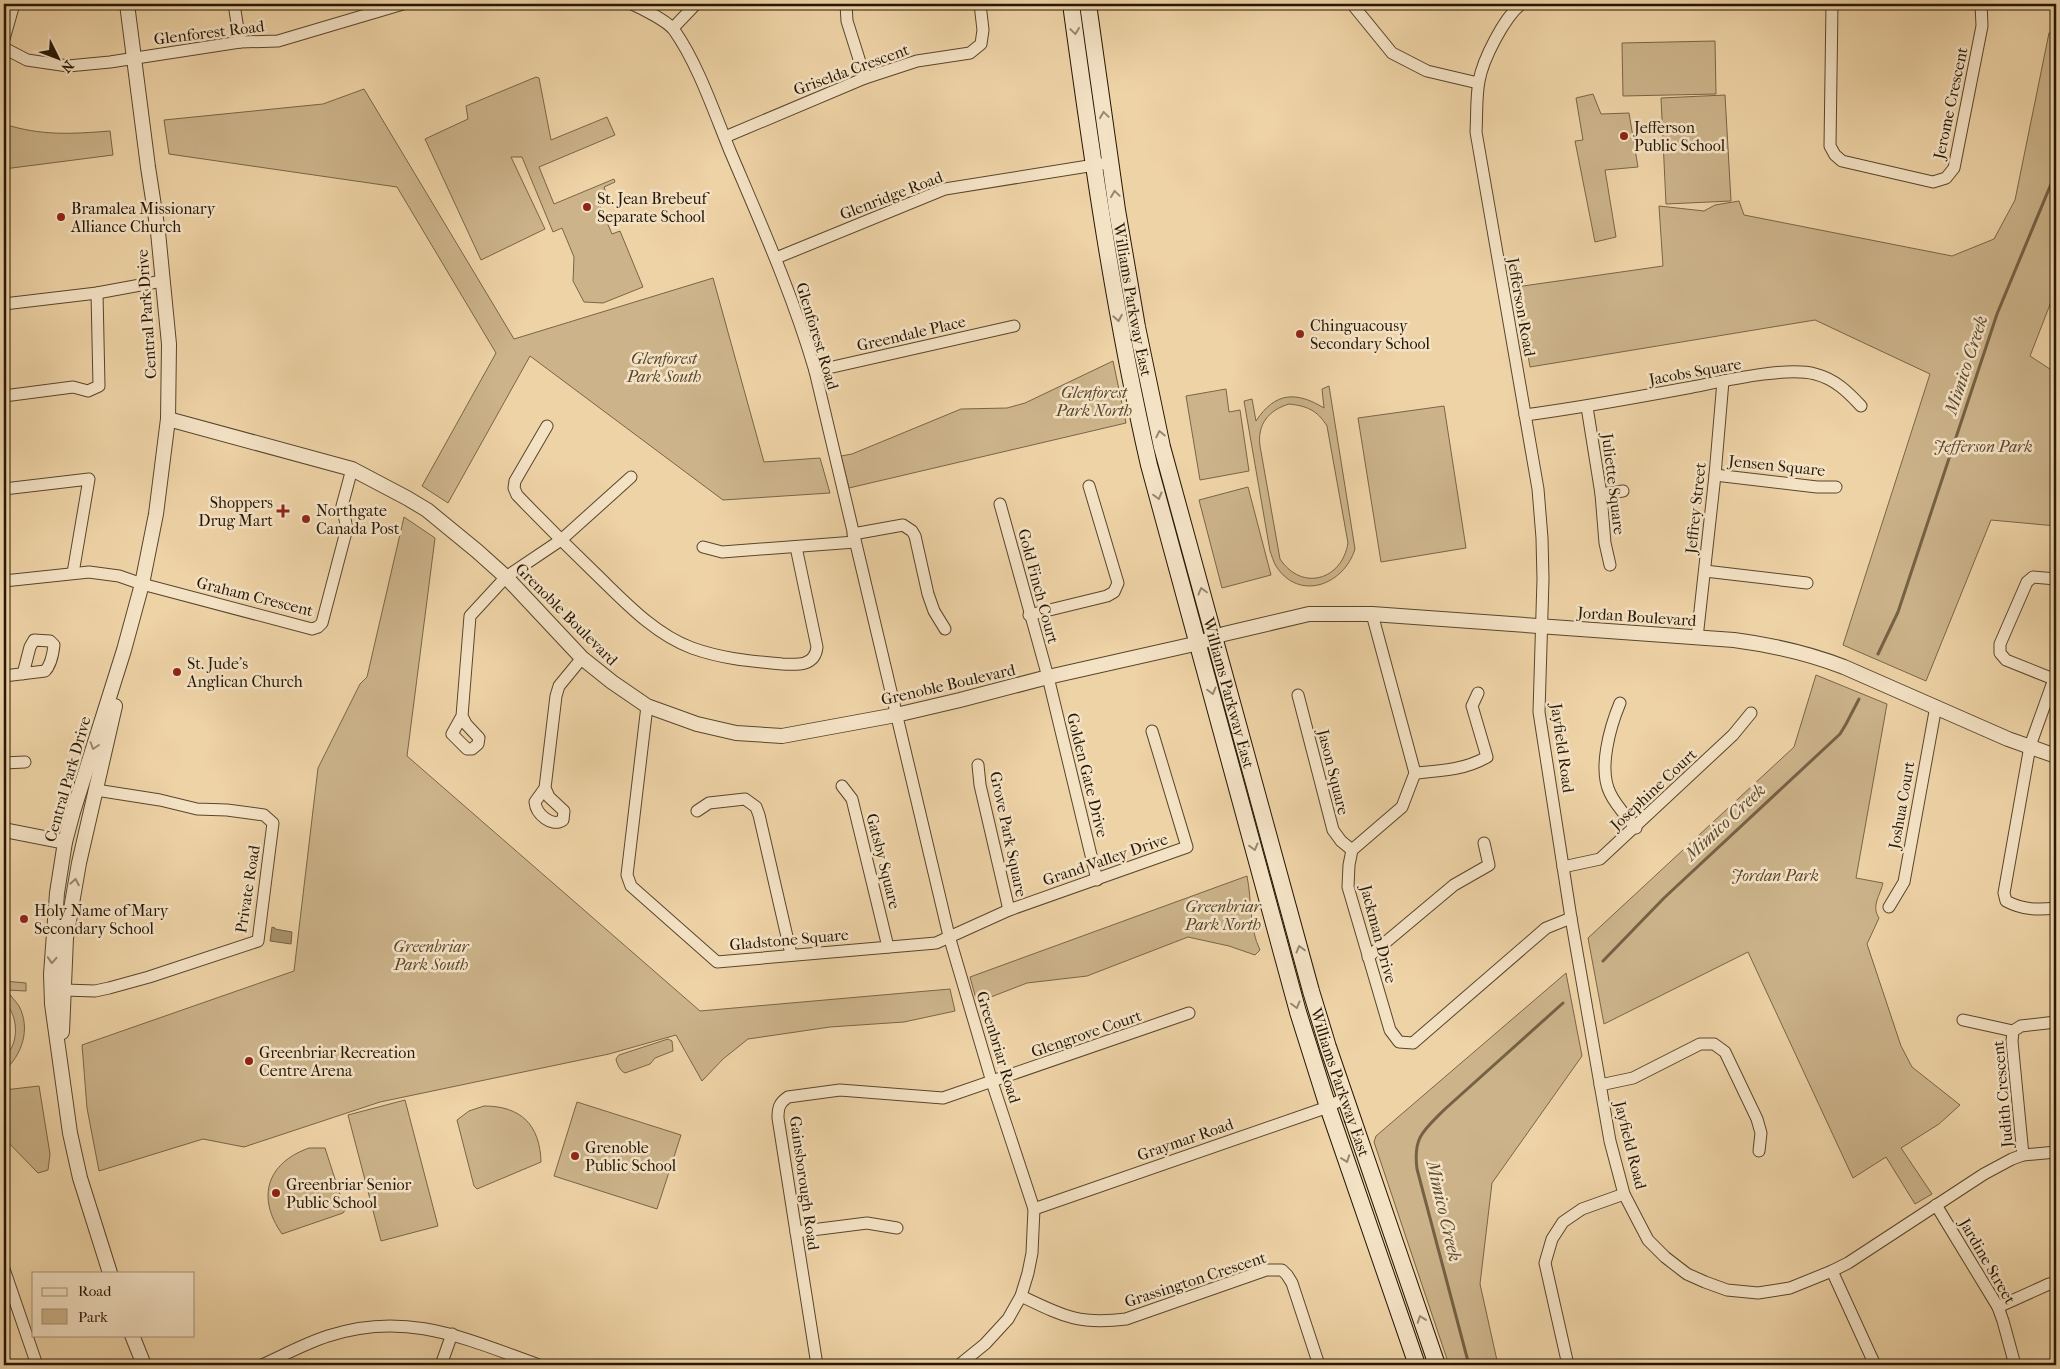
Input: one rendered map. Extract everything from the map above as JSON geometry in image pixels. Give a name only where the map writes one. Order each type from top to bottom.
[{"type":"main road","name":"Williams Parkway East","points":[[1071,4],[1110,272],[1133,394],[1165,525],[1298,1012],[1328,1107],[1417,1365]]},
{"type":"main road","name":"Williams Parkway East","points":[[1088,4],[1110,163],[1137,327],[1160,437],[1311,991],[1328,1047],[1437,1365]]},
{"type":"street","points":[[4,39],[14,4]]},
{"type":"street","name":"Central Park Drive","points":[[110,1272],[80,1178],[70,1133],[52,1004],[51,974],[57,892],[65,842],[124,650],[142,584],[157,506],[168,419],[169,344],[158,232],[127,4]]},
{"type":"street","points":[[234,4],[240,42]]},
{"type":"street","name":"Glenforest Road","points":[[4,48],[27,60],[68,66],[110,62],[240,42],[278,41],[403,4]]},
{"type":"street","points":[[632,4],[673,28],[696,4]]},
{"type":"street","points":[[846,4],[847,21],[865,78]]},
{"type":"street","name":"Griselda Crescent","points":[[725,137],[865,78],[917,62],[970,53],[981,44],[983,30],[980,4]]},
{"type":"street","points":[[1352,4],[1392,53],[1427,72],[1478,83]]},
{"type":"street","name":"Jerome Crescent","points":[[1832,4],[1830,146],[1835,155],[1842,160],[1933,182],[1946,178],[1954,168],[1982,26],[1981,4]]},
{"type":"street","name":"Jefferson Road","points":[[1517,5],[1500,32],[1482,70],[1478,83],[1476,132],[1538,489],[1542,538],[1542,627]]},
{"type":"street","name":"Glenforest Road","points":[[673,28],[694,67],[725,137],[776,258],[801,325],[815,371],[896,715]]},
{"type":"street","name":"Glenridge Road","points":[[776,258],[945,189],[1110,163]]},
{"type":"street","points":[[4,304],[97,293],[162,281]]},
{"type":"street","points":[[4,396],[73,387],[88,391],[99,386],[97,293]]},
{"type":"street","name":"Greendale Place","points":[[815,371],[1014,326]]},
{"type":"street","name":"Jacobs Square","points":[[1525,415],[1587,407],[1778,373],[1800,372],[1828,378],[1861,406]]},
{"type":"street","name":"Jeffrey Street","points":[[1697,638],[1723,382]]},
{"type":"street","name":"Juliette Square","points":[[1587,407],[1601,494],[1605,543],[1610,565]]},
{"type":"street","name":"Grenoble Boulevard","points":[[168,419],[352,469],[427,510],[478,551],[506,577],[582,658],[612,682],[647,706],[698,724],[736,733],[782,736],[896,715],[1048,677],[1199,644]]},
{"type":"street","points":[[547,426],[515,481],[514,488],[517,495],[634,610],[656,628],[690,647],[727,659],[794,665],[808,663],[816,656],[817,647],[796,547]]},
{"type":"street","name":"Graham Crescent","points":[[142,584],[312,629],[318,627],[322,623],[347,528],[342,506],[352,469]]},
{"type":"street","name":"Jensen Square","points":[[1715,475],[1817,487],[1836,487]]},
{"type":"street","points":[[462,716],[470,616],[506,577],[561,540],[631,477]]},
{"type":"street","points":[[4,489],[89,479],[73,573]]},
{"type":"street","points":[[1030,615],[1107,596],[1114,592],[1118,583],[1089,486]]},
{"type":"street","points":[[1601,494],[1623,491]]},
{"type":"street","name":"Gold Finch Court","points":[[1000,504],[1048,677]]},
{"type":"street","points":[[703,547],[722,552],[796,547],[854,538],[903,525],[912,531],[915,536],[934,612],[945,629]]},
{"type":"street","points":[[1704,571],[1807,583]]},
{"type":"street","points":[[4,582],[89,572],[118,576],[142,584]]},
{"type":"street","points":[[2056,579],[2033,578],[2027,582],[2000,644],[2000,653],[2006,660],[2055,679],[2030,746],[2004,893],[2006,901],[2016,906],[2037,910],[2056,908]]},
{"type":"street","name":"Jordan Boulevard","points":[[1199,644],[1224,634],[1309,614],[1372,614],[1752,643],[1786,648],[1818,657],[2056,756]]},
{"type":"street","points":[[1352,850],[1402,807],[1415,773],[1372,614]]},
{"type":"street","name":"Jayfield Road","points":[[1542,627],[1539,712],[1571,918],[1610,1141],[1624,1194],[1648,1240],[1665,1257],[1687,1274],[1726,1290],[1758,1293],[1790,1288],[1832,1271],[1984,1174],[2023,1155],[2056,1152]]},
{"type":"street","name":"Central Park Drive","points":[[61,1070],[66,938],[83,846],[120,679],[124,650]]},
{"type":"street","points":[[545,788],[558,691],[564,679],[582,658]]},
{"type":"street","points":[[4,676],[23,674]]},
{"type":"street","name":"Golden Gate Drive","points":[[1048,677],[1097,880]]},
{"type":"street","points":[[1415,773],[1449,770],[1472,765],[1487,758],[1472,706],[1478,693]]},
{"type":"street","name":"Jason Square","points":[[1298,695],[1332,830],[1352,850]]},
{"type":"street","points":[[1620,703],[1612,721],[1605,764],[1605,777],[1609,792],[1636,828]]},
{"type":"street","name":"Gladstone Square","points":[[647,706],[627,860],[627,875],[631,886],[717,962],[791,954],[936,943],[950,936]]},
{"type":"street","name":"Joshua Court","points":[[1889,907],[1904,882],[1936,706]]},
{"type":"street","name":"Josephine Court","points":[[1563,867],[1600,859],[1636,828],[1734,735],[1752,713]]},
{"type":"street","name":"Greenbriar Road","points":[[896,715],[950,936],[992,1082],[1034,1209],[1032,1253],[1021,1296],[1008,1319],[985,1344],[959,1365]]},
{"type":"street","name":"Grand Valley Drive","points":[[950,936],[1009,910],[1187,847],[1152,731]]},
{"type":"street","points":[[4,763],[25,762]]},
{"type":"street","name":"Grove Park Square","points":[[978,764],[980,785],[1009,910]]},
{"type":"street","name":"Gatsby Square","points":[[842,786],[852,799],[888,947]]},
{"type":"street","name":"Private Road","points":[[64,990],[95,991],[149,978],[258,941],[273,823],[264,815],[228,810],[198,809],[160,800],[96,790]]},
{"type":"street","points":[[697,811],[709,803],[745,800],[756,808],[791,954]]},
{"type":"street","points":[[4,830],[83,846]]},
{"type":"street","points":[[1368,957],[1454,885],[1489,864],[1484,843]]},
{"type":"street","name":"Jackman Drive","points":[[1352,850],[1348,887],[1390,1030],[1399,1042],[1413,1043],[1546,928],[1571,918]]},
{"type":"street","name":"Glengrove Court","points":[[992,1082],[1190,1013]]},
{"type":"street","name":"Judith Crescent","points":[[1963,1020],[2013,1031],[2021,1026],[2056,1022]]},
{"type":"street","name":"Judith Crescent","points":[[2013,1031],[2012,1040],[2023,1155]]},
{"type":"street","points":[[1600,1085],[1633,1078],[1700,1044],[1714,1044],[1725,1052],[1757,1119],[1761,1133],[1758,1151]]},
{"type":"street","name":"Gainsborough Road","points":[[817,1365],[778,1118],[778,1108],[781,1101],[788,1097],[840,1090],[943,1098],[992,1082]]},
{"type":"street","name":"Graymar Road","points":[[1034,1209],[1328,1107],[1346,1097]]},
{"type":"street","points":[[1568,1365],[1545,1263],[1552,1239],[1563,1222],[1582,1209],[1624,1194]]},
{"type":"street","name":"Jardine Street","points":[[1936,1205],[1998,1307],[2014,1365]]},
{"type":"street","points":[[796,1232],[867,1223],[897,1228]]},
{"type":"street","name":"Grassington Crescent","points":[[1021,1296],[1068,1317],[1084,1321],[1103,1322],[1126,1319],[1274,1268],[1282,1270],[1292,1283],[1319,1365]]},
{"type":"street","points":[[4,1269],[37,1365]]},
{"type":"street","points":[[1832,1271],[1875,1365]]},
{"type":"street","points":[[1998,1307],[2049,1284],[2056,1283]]},
{"type":"street","points":[[262,1365],[328,1336],[355,1329],[383,1325],[413,1326],[452,1334],[539,1365]]},
{"type":"street","points":[[441,1365],[452,1334]]},
{"type":"street","points":[[132,1336],[144,1365]]},
{"type":"green space","name":"Jefferson Park","points":[[2056,31],[2056,289],[2030,356],[2056,373],[2056,526],[1991,520],[1926,681],[1843,645],[1930,374],[1815,320],[1530,367],[1516,287],[1663,266],[1659,206],[1704,211],[1715,205],[1739,201],[1744,215],[1952,256],[1994,239],[2015,200],[2049,33]]},
{"type":"green space","points":[[1715,41],[1716,94],[1623,96],[1622,43]]},
{"type":"green space","points":[[536,77],[539,78],[551,140],[607,117],[615,135],[539,167],[554,204],[614,179],[615,182],[604,187],[609,202],[600,206],[612,234],[620,231],[643,287],[603,303],[584,302],[573,281],[574,257],[562,228],[553,232],[522,157],[511,157],[545,229],[481,260],[425,139],[468,119],[466,106]]},
{"type":"green space","name":"Glenforest Park South","points":[[364,89],[514,339],[713,278],[764,462],[820,458],[830,493],[723,500],[530,356],[448,503],[422,486],[496,353],[397,187],[169,154],[164,120],[323,104]]},
{"type":"green space","points":[[1593,94],[1601,114],[1629,113],[1638,167],[1605,170],[1616,237],[1595,242],[1575,141],[1583,140],[1576,98]]},
{"type":"green space","points":[[1725,95],[1731,201],[1666,204],[1661,98]]},
{"type":"green space","points":[[4,124],[31,131],[44,132],[110,131],[113,155],[4,169]]},
{"type":"green space","name":"Glenforest Park North","points":[[1113,361],[1126,423],[849,488],[841,456],[852,454],[961,409],[1007,408],[1025,403]]},
{"type":"green space","points":[[1329,386],[1355,549],[1349,562],[1331,580],[1308,586],[1296,584],[1286,577],[1273,560],[1244,401],[1252,399],[1256,421],[1271,404],[1287,397],[1304,399],[1324,408],[1322,389]],"holes":[[[1289,404],[1311,410],[1327,426],[1348,543],[1344,556],[1338,566],[1330,573],[1320,577],[1299,576],[1280,559],[1260,446],[1260,431],[1270,414]]]},
{"type":"green space","points":[[1226,389],[1229,412],[1240,410],[1249,471],[1200,480],[1186,396]]},
{"type":"green space","points":[[1444,406],[1466,548],[1381,562],[1358,418]]},
{"type":"green space","points":[[1248,487],[1271,575],[1222,588],[1199,500]]},
{"type":"green space","name":"Greenbriar Park South","points":[[404,517],[435,538],[407,756],[700,1011],[950,989],[955,1011],[904,1022],[830,1027],[748,1039],[723,1059],[702,1081],[676,1035],[609,1054],[380,1102],[244,1147],[203,1139],[99,1171],[87,1108],[82,1045],[294,971],[318,768],[360,684],[367,677]]},
{"type":"green space","name":"Jordan Park","points":[[1816,675],[1887,704],[1856,878],[1883,883],[1876,905],[1879,918],[1867,944],[1901,1046],[1912,1067],[1960,1105],[1939,1124],[1901,1148],[1932,1194],[1915,1204],[1886,1157],[1853,1178],[1748,952],[1604,1024],[1588,938],[1794,747]]},
{"type":"green space","name":"Greenbriar Park North","points":[[1247,876],[1252,924],[1260,950],[1255,955],[1229,946],[1188,937],[1087,976],[1027,983],[978,1002],[976,999],[970,977]]},
{"type":"green space","points":[[1566,973],[1582,1056],[1492,1183],[1480,1284],[1498,1365],[1449,1365],[1374,1142],[1376,1136]]},
{"type":"green space","points":[[4,981],[26,983],[26,991],[7,990],[23,1015],[24,1032],[23,1041],[16,1057],[4,1071],[4,1059],[11,1049],[15,1037],[15,1024],[11,1011],[4,1001]]},
{"type":"green space","points":[[668,1039],[672,1041],[673,1051],[655,1058],[650,1064],[625,1073],[619,1067],[616,1059],[619,1055]]},
{"type":"green space","points":[[39,1086],[50,1154],[48,1170],[38,1173],[4,1138],[4,1090]]},
{"type":"green space","points":[[405,1100],[438,1226],[381,1241],[348,1115]]},
{"type":"green space","points":[[577,1102],[681,1135],[657,1209],[554,1176]]},
{"type":"green space","points":[[484,1106],[508,1110],[526,1120],[537,1138],[541,1162],[477,1189],[474,1186],[457,1120],[469,1111]]},
{"type":"green space","points":[[309,1148],[325,1148],[345,1210],[343,1213],[282,1234],[269,1207],[268,1194],[270,1183],[275,1172],[283,1163],[295,1154]]},
{"type":"shaded area","points":[[272,927],[292,932],[291,944],[270,941]]},
{"type":"waterway","name":"Mimico Creek","points":[[1878,654],[1898,612],[1997,314],[2056,172]]},
{"type":"waterway","name":"Mimico Creek","points":[[1603,961],[1664,898],[1840,734],[1859,699]]},
{"type":"waterway","name":"Mimico Creek","points":[[1469,1365],[1417,1169],[1418,1142],[1425,1129],[1445,1109],[1563,1003]]},
{"type":"place","name":"Jefferson Public School","points":[[1624,136]]},
{"type":"place","name":"St. Jean Brebeuf Separate School","points":[[587,207]]},
{"type":"place","name":"Bramalea Missionary Alliance Church","points":[[61,217]]},
{"type":"place","name":"Chinguacousy Secondary School","points":[[1300,334]]},
{"type":"place","name":"Shoppers Drug Mart","points":[[283,511]]},
{"type":"place","name":"Northgate Canada Post","points":[[306,519]]},
{"type":"place","name":"St. Jude's Anglican Church","points":[[177,672]]},
{"type":"place","name":"Holy Name of Mary Secondary School","points":[[24,919]]},
{"type":"place","name":"Greenbriar Recreation Centre Arena","points":[[249,1061]]},
{"type":"place","name":"Grenoble Public School","points":[[575,1156]]},
{"type":"place","name":"Greenbriar Senior Public School","points":[[276,1193]]}]
